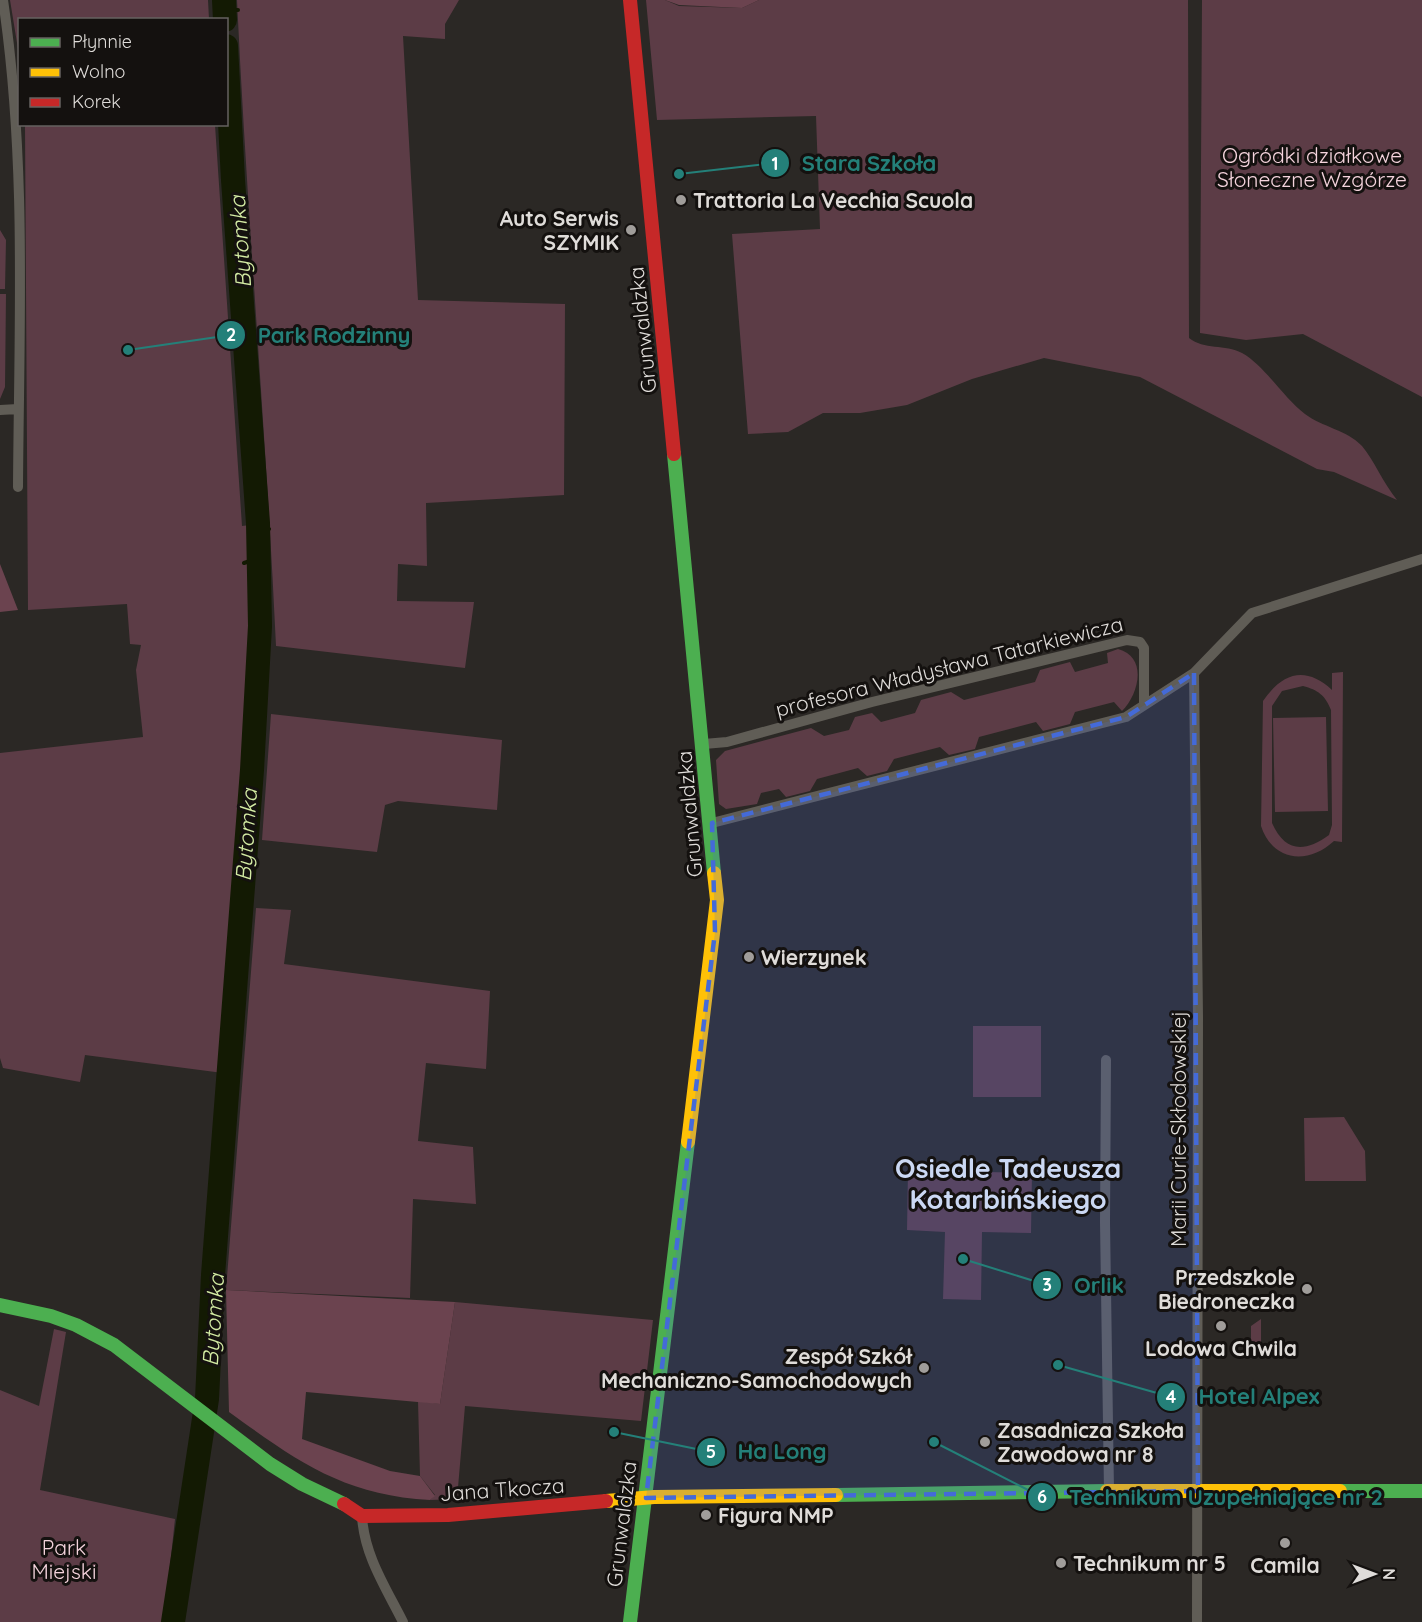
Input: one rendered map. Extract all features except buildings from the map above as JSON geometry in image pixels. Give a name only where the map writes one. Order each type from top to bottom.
[{"type":"street","points":[[3,0],[14,85],[18,147],[18,487]]},
{"type":"street","name":"Grunwaldzka","points":[[630,0],[717,879],[715,932],[630,1622]]},
{"type":"street","points":[[0,410],[18,409]]},
{"type":"street","points":[[712,823],[1126,717],[1194,673],[1252,613],[1422,559]]},
{"type":"street","name":"profesora Władysława Tatarkiewicza","points":[[704,744],[727,742],[872,702],[1127,640],[1140,642],[1144,648],[1144,705]]},
{"type":"street","name":"Marii Curie-Skłodowskiej","points":[[1194,673],[1198,1017],[1197,1622]]},
{"type":"street","points":[[1106,1060],[1108,1491]]},
{"type":"street","points":[[0,1305],[51,1316],[94,1334],[130,1356],[186,1402],[278,1470],[302,1484],[336,1498],[362,1516],[363,1533],[368,1551],[403,1622]]},
{"type":"street","name":"Jana Tkocza","points":[[362,1516],[447,1515],[645,1498],[1108,1491],[1422,1491]]},
{"type":"highlighted area","points":[[1194,673],[1198,1491],[646,1498],[715,932],[712,823],[1126,717]]},
{"type":"green space","points":[[10,0],[208,0],[209,18],[18,18],[18,49]]},
{"type":"green space","points":[[237,0],[459,0],[445,24],[445,39],[403,36],[418,300],[565,304],[564,495],[426,503],[427,566],[398,564],[397,601],[474,602],[465,668],[276,646]]},
{"type":"green space","points":[[646,0],[665,0],[679,6],[742,8],[759,0],[1188,0],[1189,338],[1201,344],[1235,350],[1250,358],[1305,414],[1342,432],[1362,446],[1397,500],[1334,472],[1317,469],[1140,377],[1044,358],[972,379],[907,405],[860,413],[823,413],[788,432],[748,434],[732,234],[820,229],[816,116],[657,120]]},
{"type":"green space","name":"Ogródki działkowe Słoneczne Wzgórze","points":[[1202,0],[1422,0],[1422,397],[1303,334],[1246,340],[1200,333]]},
{"type":"green space","points":[[25,126],[215,126],[242,526],[250,525],[254,610],[223,1073],[85,1055],[80,1082],[3,1068],[0,1058],[0,753],[143,737],[136,670],[141,645],[130,644],[127,604],[28,610]]},
{"type":"green space","points":[[0,230],[6,240],[5,289],[0,289]]},
{"type":"green space","points":[[0,294],[6,294],[5,387],[0,399]]},
{"type":"green space","points":[[1118,649],[1127,653],[1134,660],[1138,677],[1133,695],[1122,711],[1114,702],[1075,712],[1070,724],[1043,731],[1036,722],[979,737],[975,749],[949,755],[940,747],[894,759],[887,771],[867,776],[858,768],[817,779],[810,791],[786,797],[779,789],[761,793],[757,804],[726,809],[719,804],[716,760],[725,751],[811,728],[824,736],[849,730],[855,717],[872,713],[881,722],[915,713],[921,700],[951,692],[964,700],[1035,682],[1040,670],[1070,662],[1075,672],[1108,663],[1107,653]]},
{"type":"green space","points":[[1343,672],[1342,842],[1334,841],[1313,854],[1292,856],[1274,847],[1261,826],[1263,701],[1279,684],[1295,676],[1304,675],[1313,678],[1332,690],[1332,673]],"holes":[[[1303,686],[1317,691],[1326,700],[1331,710],[1332,825],[1329,835],[1320,841],[1296,847],[1283,840],[1272,823],[1272,706],[1282,691]]]},
{"type":"green space","points":[[271,714],[502,740],[497,810],[398,801],[385,805],[377,852],[262,840]]},
{"type":"green space","points":[[1326,717],[1328,811],[1275,812],[1273,718]]},
{"type":"green space","points":[[256,908],[291,910],[284,964],[490,991],[486,1069],[426,1063],[418,1141],[473,1147],[476,1204],[413,1199],[410,1298],[226,1290]]},
{"type":"green space","points":[[973,1026],[1041,1026],[1041,1097],[973,1097]]},
{"type":"green space","points":[[1344,1117],[1365,1151],[1366,1181],[1305,1181],[1304,1118]]},
{"type":"green space","points":[[908,1170],[1032,1173],[1031,1233],[982,1232],[981,1300],[943,1299],[945,1232],[907,1230]]},
{"type":"green space","points":[[455,1302],[653,1320],[641,1421],[465,1406],[457,1499],[430,1500],[435,1495],[420,1476],[418,1401],[440,1404]]},
{"type":"green space","points":[[1261,1319],[1261,1347],[1251,1347],[1251,1326]]},
{"type":"green space","name":"Park Miejski","points":[[54,1329],[66,1332],[40,1490],[175,1519],[164,1622],[0,1622],[0,1390],[39,1406]]},
{"type":"shaded area","points":[[665,0],[759,0],[742,8],[679,5]]},
{"type":"shaded area","points":[[0,564],[18,610],[0,612]]},
{"type":"shaded area","points":[[226,1290],[455,1302],[440,1404],[306,1392],[302,1439],[390,1471],[420,1476],[435,1496],[430,1500],[399,1497],[346,1483],[300,1460],[229,1412]]},
{"type":"waterway","name":"Bytomka","points":[[224,0],[225,18]]},
{"type":"waterway","points":[[225,10],[238,10]]},
{"type":"waterway","name":"Bytomka","points":[[173,1622],[207,1399],[213,1275],[252,770],[260,626],[258,523],[228,84]]},
{"type":"waterway","points":[[258,523],[269,529]]},
{"type":"waterway","points":[[244,563],[259,558]]},
{"type":"traffic: fast","points":[[674,454],[714,873]]},
{"type":"traffic: fast","points":[[630,1622],[688,1142]]},
{"type":"traffic: fast","points":[[0,1305],[51,1316],[76,1325],[114,1345],[270,1464],[302,1484],[344,1504]]},
{"type":"traffic: fast","points":[[836,1495],[1107,1491]]},
{"type":"traffic: fast","points":[[1340,1491],[1422,1491]]},
{"type":"traffic: slow","points":[[688,1142],[717,900],[714,873]]},
{"type":"traffic: slow","points":[[1107,1491],[1340,1491]]},
{"type":"traffic: slow","points":[[606,1501],[654,1497],[836,1495]]},
{"type":"traffic: jam","points":[[630,0],[674,454]]},
{"type":"traffic: jam","points":[[344,1504],[362,1516],[448,1515],[606,1501]]},
{"type":"place","name":"Stara Szkoła","points":[[679,174]]},
{"type":"place","name":"Trattoria La Vecchia Scuola","points":[[681,200]]},
{"type":"place","name":"Auto Serwis SZYMIK","points":[[631,230]]},
{"type":"place","name":"Park Rodzinny","points":[[128,350]]},
{"type":"place","name":"Wierzynek","points":[[749,957]]},
{"type":"place","name":"Orlik","points":[[963,1259]]},
{"type":"place","name":"Przedszkole Biedroneczka","points":[[1307,1289]]},
{"type":"place","name":"Lodowa Chwila","points":[[1221,1326]]},
{"type":"place","name":"Hotel Alpex","points":[[1058,1365]]},
{"type":"place","name":"Zespół Szkół Mechaniczno-Samochodowych","points":[[924,1368]]},
{"type":"place","name":"Ha Long","points":[[614,1432]]},
{"type":"place","name":"Technikum Uzupełniające nr 2","points":[[934,1442]]},
{"type":"place","name":"Zasadnicza Szkoła Zawodowa nr 8","points":[[985,1442]]},
{"type":"place","name":"Figura NMP","points":[[706,1515]]},
{"type":"place","name":"Camila","points":[[1285,1543]]},
{"type":"place","name":"Technikum nr 5","points":[[1061,1563]]},
{"type":"district","name":"Osiedle Tadeusza Kotarbińskiego","points":[[1008,1184]]}]
